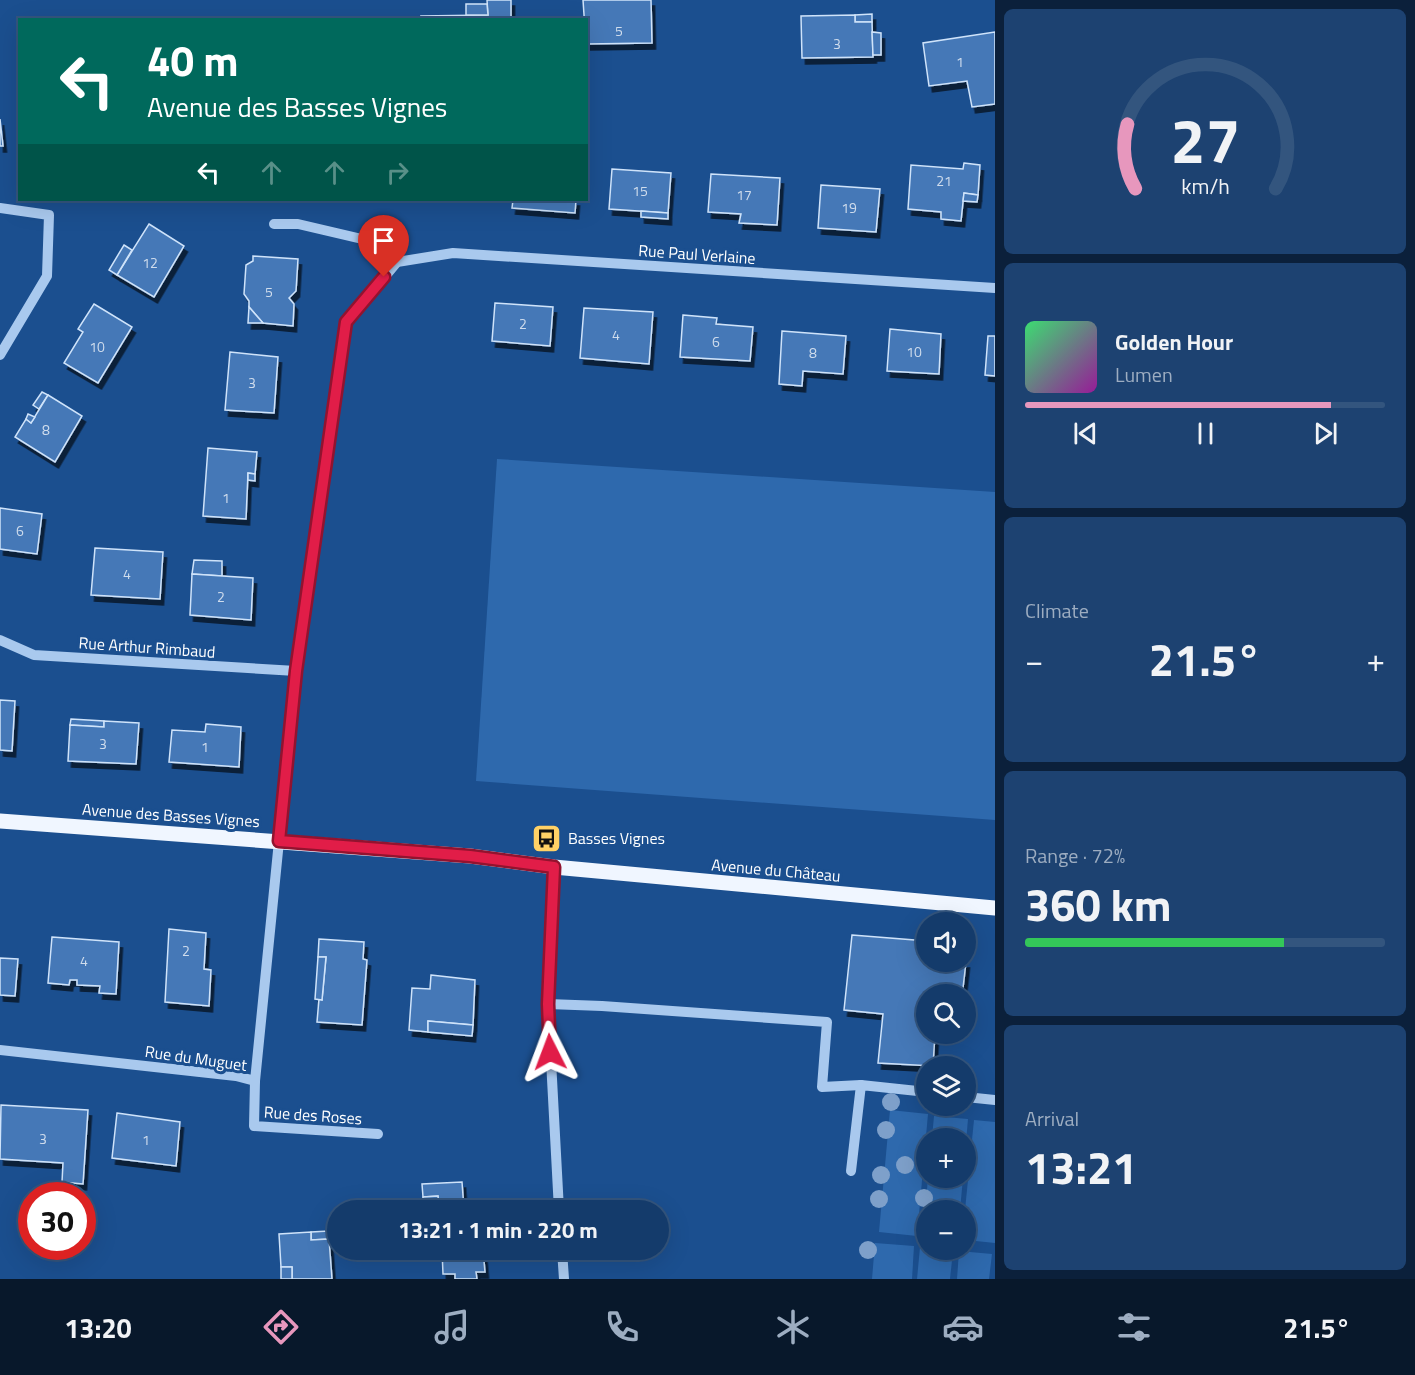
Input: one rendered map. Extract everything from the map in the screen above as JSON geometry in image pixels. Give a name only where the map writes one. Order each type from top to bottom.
[{"type":"main road","name":"Avenue des Basses Vignes","points":[[0,821],[478,857],[554,867]]},
{"type":"main road","name":"Avenue du Château","points":[[554,867],[995,908]]},
{"type":"street","points":[[0,208],[49,215],[47,276],[0,355]]},
{"type":"street","points":[[274,224],[298,224],[362,239],[397,262],[346,322],[296,671],[279,841]]},
{"type":"street","name":"Rue Paul Verlaine","points":[[397,262],[453,253],[995,288]]},
{"type":"street","name":"Rue Arthur Rimbaud","points":[[0,640],[34,655],[296,671]]},
{"type":"street","name":"Rue du Muguet","points":[[0,1050],[236,1076],[255,1081],[279,841]]},
{"type":"street","points":[[554,867],[548,1004],[558,1200]]},
{"type":"street","points":[[548,1004],[827,1022],[822,1087],[861,1085],[916,1091]]},
{"type":"street","name":"Rue des Roses","points":[[255,1081],[254,1125],[378,1134]]},
{"type":"street","points":[[851,1171],[861,1085]]},
{"type":"street","points":[[976,1098],[995,1100]]},
{"type":"street","points":[[563,1260],[564,1279]]},
{"type":"shaded area","points":[[497,459],[995,492],[995,820],[476,781]]},
{"type":"shaded area","points":[[890,1110],[916,1113],[916,1116],[928,1116],[927,1128],[916,1128],[916,1188],[921,1188],[920,1200],[916,1200],[916,1236],[879,1232]]},
{"type":"shaded area","points":[[934,1116],[968,1119],[967,1128],[933,1128]]},
{"type":"shaded area","points":[[974,1120],[995,1122],[995,1243],[976,1241],[976,1200],[966,1200],[967,1188],[976,1188],[976,1128],[973,1128]]},
{"type":"shaded area","points":[[927,1188],[962,1188],[961,1200],[926,1200]]},
{"type":"shaded area","points":[[875,1243],[914,1246],[912,1279],[872,1279]]},
{"type":"shaded area","points":[[976,1253],[992,1254],[989,1279],[957,1279],[958,1260],[976,1260]]},
{"type":"shaded area","points":[[919,1260],[952,1260],[950,1279],[917,1279]]},
{"type":"building","points":[[487,0],[511,0],[511,18],[422,18],[421,16],[488,15]]},
{"type":"building","points":[[583,0],[651,0],[652,43],[588,44],[588,18],[584,18]]},
{"type":"building","points":[[466,4],[487,4],[488,15],[466,15]]},
{"type":"building","points":[[872,14],[872,22],[855,22],[855,15]]},
{"type":"building","points":[[855,15],[855,22],[872,22],[873,57],[802,58],[801,16]]},
{"type":"building","points":[[872,32],[881,33],[881,55],[873,55]]},
{"type":"building","points":[[995,32],[995,104],[972,107],[967,81],[929,86],[923,43]]},
{"type":"building","points":[[0,119],[3,146],[0,146]]},
{"type":"building","points":[[964,163],[980,165],[978,195],[964,193],[961,221],[941,219],[941,212],[908,209],[911,165],[963,169]]},
{"type":"building","points":[[612,169],[671,173],[668,213],[609,209]]},
{"type":"building","points":[[711,174],[780,178],[777,225],[739,223],[741,214],[708,212]]},
{"type":"building","points":[[821,185],[880,189],[876,232],[818,228]]},
{"type":"building","points":[[964,193],[978,195],[977,202],[963,201]]},
{"type":"building","points":[[513,201],[576,201],[575,213],[512,208]]},
{"type":"building","points":[[641,211],[668,213],[668,219],[641,217]]},
{"type":"building","points":[[149,224],[184,246],[154,297],[117,275]]},
{"type":"building","points":[[124,245],[132,250],[117,275],[109,270]]},
{"type":"building","points":[[253,256],[298,259],[296,291],[289,298],[294,304],[293,326],[263,323],[249,307],[249,301],[244,294],[246,265],[253,261]]},
{"type":"building","points":[[495,303],[553,307],[550,346],[492,341]]},
{"type":"building","points":[[94,304],[132,327],[98,383],[64,363],[83,332],[78,329]]},
{"type":"building","points":[[249,307],[263,323],[248,323]]},
{"type":"building","points":[[584,308],[653,312],[649,364],[580,358]]},
{"type":"building","points":[[683,315],[717,318],[716,324],[753,327],[750,361],[680,357]]},
{"type":"building","points":[[890,329],[941,334],[939,374],[887,371]]},
{"type":"building","points":[[782,331],[846,336],[843,374],[803,371],[802,386],[779,384]]},
{"type":"building","points":[[988,336],[995,336],[995,376],[985,375]]},
{"type":"building","points":[[230,352],[278,357],[274,413],[225,410]]},
{"type":"building","points":[[42,392],[48,395],[39,409],[33,405]]},
{"type":"building","points":[[48,395],[82,416],[55,462],[15,437],[26,419],[31,423]]},
{"type":"building","points":[[28,414],[35,417],[31,423],[26,419]]},
{"type":"building","points":[[208,448],[257,452],[255,474],[248,473],[246,519],[203,516]]},
{"type":"building","points":[[248,473],[255,474],[255,481],[248,480]]},
{"type":"building","points":[[0,508],[42,514],[37,554],[0,549]]},
{"type":"building","points":[[95,548],[163,552],[160,599],[91,595]]},
{"type":"building","points":[[194,560],[222,561],[222,576],[192,574]]},
{"type":"building","points":[[192,574],[253,578],[251,620],[190,615]]},
{"type":"building","points":[[0,700],[15,701],[12,751],[0,750]]},
{"type":"building","points":[[71,719],[104,721],[104,727],[70,725]]},
{"type":"building","points":[[104,721],[139,723],[136,764],[68,761],[70,725],[104,727]]},
{"type":"building","points":[[206,724],[241,727],[239,767],[169,762],[172,730],[205,732]]},
{"type":"building","points":[[169,929],[206,933],[204,969],[211,970],[209,1006],[165,1002]]},
{"type":"building","points":[[852,935],[916,940],[916,972],[965,972],[963,984],[916,984],[916,1044],[934,1044],[934,1056],[916,1056],[916,1065],[878,1063],[883,1014],[844,1010]]},
{"type":"building","points":[[52,937],[119,942],[116,994],[99,993],[100,986],[77,985],[77,980],[70,980],[69,985],[48,983]]},
{"type":"building","points":[[319,939],[364,942],[363,959],[367,960],[362,1025],[317,1022],[319,999],[322,1000],[326,957],[318,957]]},
{"type":"building","points":[[318,957],[326,957],[322,1000],[315,999]]},
{"type":"building","points":[[0,958],[18,959],[15,996],[0,995]]},
{"type":"building","points":[[431,975],[475,980],[473,1025],[428,1021],[428,1032],[409,1030],[412,988],[430,989]]},
{"type":"building","points":[[428,1021],[473,1025],[472,1036],[428,1032]]},
{"type":"building","points":[[1,1105],[88,1110],[83,1182],[62,1182],[63,1163],[0,1159]]},
{"type":"building","points":[[117,1113],[180,1122],[176,1166],[112,1158]]},
{"type":"building","points":[[462,1182],[463,1200],[438,1200],[438,1196],[423,1197],[422,1184]]},
{"type":"building","points":[[438,1196],[438,1200],[423,1200],[423,1197]]},
{"type":"building","points":[[327,1231],[327,1239],[311,1240],[311,1232]]},
{"type":"building","points":[[311,1232],[311,1240],[327,1239],[327,1260],[331,1260],[332,1279],[292,1279],[292,1267],[281,1267],[279,1234]]},
{"type":"building","points":[[442,1260],[484,1260],[485,1272],[476,1272],[477,1279],[455,1279],[455,1274],[443,1274]]},
{"type":"building","points":[[281,1267],[292,1267],[292,1279],[281,1279]]},
{"type":"place","name":"Basses Vignes","points":[[547,838]]},
{"type":"route","points":[[384,277],[346,322],[296,671],[283,824],[279,841],[494,858],[554,867],[548,1004],[550,1052]]}]
